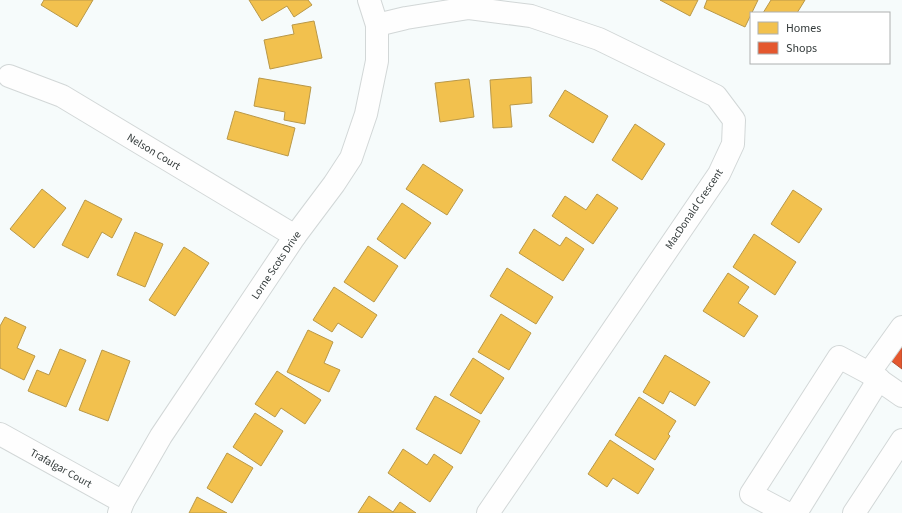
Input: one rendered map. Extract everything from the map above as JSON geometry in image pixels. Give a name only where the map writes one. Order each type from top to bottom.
[{"type":"street","name":"Lorne Scots Drive","points":[[121,507],[161,436],[296,236],[351,158],[366,114],[377,61],[377,25],[369,0]]},
{"type":"street","name":"MacDonald Crescent","points":[[377,25],[406,18],[469,8],[531,16],[599,39],[716,96],[734,120],[733,144],[719,174],[488,513]]},
{"type":"street","name":"Nelson Court","points":[[8,76],[62,96],[296,236]]},
{"type":"street","points":[[796,513],[902,327]]},
{"type":"street","points":[[787,513],[751,494],[839,357],[874,376],[902,396]]},
{"type":"street","name":"Trafalgar Court","points":[[0,434],[121,507]]},
{"type":"street","points":[[854,513],[902,440]]},
{"type":"building: Homes","points":[[44,0],[93,0],[77,27],[41,5]]},
{"type":"building: Homes","points":[[249,0],[308,0],[312,5],[294,17],[287,6],[262,21]]},
{"type":"building: Homes","points":[[660,0],[698,0],[690,16]]},
{"type":"building: Homes","points":[[707,0],[758,0],[752,12],[750,12],[750,17],[745,27],[704,8]]},
{"type":"building: Homes","points":[[771,0],[805,0],[798,12],[764,12]]},
{"type":"building: Homes","points":[[314,21],[322,58],[270,69],[264,40],[294,34],[292,25]]},
{"type":"building: Homes","points":[[531,77],[532,103],[510,105],[512,127],[493,128],[490,80]]},
{"type":"building: Homes","points":[[259,78],[311,87],[305,124],[284,120],[285,112],[254,106]]},
{"type":"building: Homes","points":[[469,79],[474,117],[440,122],[435,83]]},
{"type":"building: Homes","points":[[565,90],[608,116],[593,143],[549,116]]},
{"type":"building: Homes","points":[[235,111],[295,128],[288,156],[227,139]]},
{"type":"building: Homes","points":[[635,124],[665,144],[642,180],[612,160]]},
{"type":"building: Homes","points":[[423,164],[463,190],[447,215],[406,189]]},
{"type":"building: Homes","points":[[42,189],[66,208],[34,248],[10,229]]},
{"type":"building: Homes","points":[[793,190],[822,209],[799,243],[771,224]]},
{"type":"building: Homes","points":[[597,194],[618,208],[593,244],[552,216],[565,196],[586,210]]},
{"type":"building: Homes","points":[[85,200],[122,219],[112,238],[102,232],[88,258],[62,245]]},
{"type":"building: Homes","points":[[402,203],[431,223],[405,259],[377,239]]},
{"type":"building: Homes","points":[[534,229],[560,246],[566,237],[584,249],[563,281],[519,253]]},
{"type":"building: Homes","points":[[135,232],[163,244],[145,287],[117,275]]},
{"type":"building: Homes","points":[[754,234],[796,262],[775,295],[733,267]]},
{"type":"building: Homes","points":[[368,246],[398,266],[374,302],[344,282]]},
{"type":"building: Homes","points":[[184,247],[209,263],[175,316],[149,300]]},
{"type":"building: Homes","points":[[507,268],[553,297],[536,324],[490,296]]},
{"type":"building: Homes","points":[[728,273],[749,287],[738,303],[758,316],[744,337],[703,311]]},
{"type":"building: Homes","points":[[334,287],[377,315],[362,338],[338,323],[332,332],[313,320]]},
{"type":"building: Homes","points":[[501,314],[531,333],[509,370],[478,352]]},
{"type":"building: Homes","points":[[5,317],[26,327],[17,348],[35,356],[24,380],[0,368],[0,326]]},
{"type":"building: Homes","points":[[308,330],[333,342],[324,363],[340,370],[329,392],[287,372]]},
{"type":"building: Homes","points":[[60,349],[86,360],[66,407],[28,391],[37,370],[49,375]]},
{"type":"building: Homes","points":[[102,350],[130,361],[108,421],[79,410]]},
{"type":"building: Homes","points":[[665,355],[710,382],[695,406],[670,391],[663,404],[643,392]]},
{"type":"building: Homes","points":[[473,358],[504,378],[481,414],[450,395]]},
{"type":"building: Homes","points":[[277,371],[321,400],[305,424],[281,408],[275,417],[255,404]]},
{"type":"building: Homes","points":[[435,396],[480,421],[461,454],[416,429]]},
{"type":"building: Homes","points":[[639,397],[676,421],[668,434],[670,436],[655,460],[615,435]]},
{"type":"building: Homes","points":[[255,413],[283,431],[261,466],[233,447]]},
{"type":"building: Homes","points":[[610,440],[654,469],[638,494],[613,478],[607,487],[588,474]]},
{"type":"building: Homes","points":[[403,449],[427,465],[434,454],[453,467],[430,502],[388,473]]},
{"type":"building: Homes","points":[[227,453],[253,468],[232,503],[207,488]]},
{"type":"building: Homes","points":[[369,496],[393,512],[400,502],[416,513],[358,513]]},
{"type":"building: Homes","points":[[197,497],[227,513],[189,513]]},
{"type":"building: Shops","points":[[902,342],[902,369],[890,360]]}]
